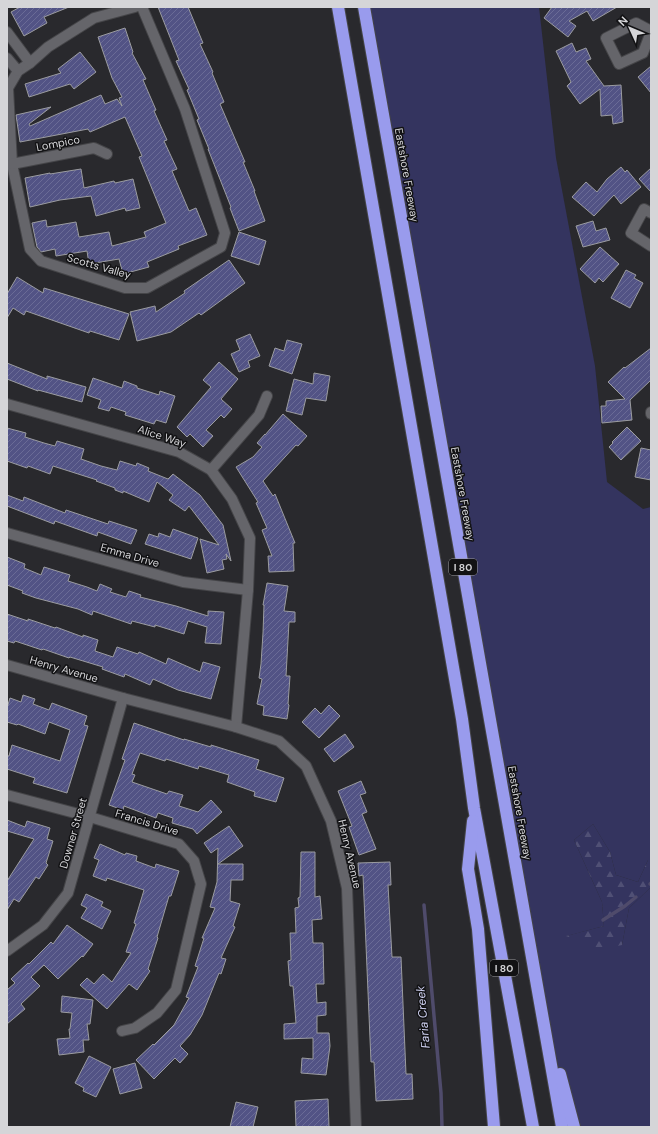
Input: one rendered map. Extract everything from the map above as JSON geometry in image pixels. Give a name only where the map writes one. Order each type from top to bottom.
[{"type":"highway","name":"I 80","points":[[338,7],[462,720],[474,808],[533,1127]]},
{"type":"highway","name":"Eastshore Freeway","points":[[364,7],[562,1127]]},
{"type":"highway","points":[[474,808],[468,869],[478,929],[494,1127]]},
{"type":"highway","points":[[539,997],[574,1127]]},
{"type":"street","name":"Scotts Valley","points":[[135,7],[94,18],[48,48],[18,71],[8,88],[12,164],[30,249],[41,261],[125,288],[147,288],[221,246],[225,233],[185,109],[142,7]]},
{"type":"street","points":[[636,23],[651,32],[644,54],[619,64],[606,38],[636,23]]},
{"type":"street","points":[[7,32],[30,63]]},
{"type":"street","points":[[7,58],[18,71]]},
{"type":"street","name":"Lompico","points":[[12,164],[94,148],[107,154]]},
{"type":"street","points":[[651,213],[644,210],[631,233],[651,246]]},
{"type":"street","points":[[211,470],[259,416],[267,396]]},
{"type":"street","name":"Alice Way","points":[[7,404],[179,452],[211,470],[232,500],[250,538],[248,590],[236,726]]},
{"type":"street","name":"Emma Drive","points":[[7,533],[183,582],[248,590]]},
{"type":"street","name":"Henry Avenue","points":[[7,665],[123,698],[236,726],[279,741],[306,766],[331,821],[347,888],[356,1127]]},
{"type":"street","name":"Downer Street","points":[[7,951],[43,925],[68,893],[123,698]]},
{"type":"street","name":"Francis Drive","points":[[7,795],[90,817],[179,844],[194,861],[201,884],[176,990],[157,1013],[135,1028],[122,1031]]},
{"type":"green space","points":[[364,7],[539,7],[556,158],[595,366],[607,482],[643,509],[651,507],[651,860],[648,860],[638,882],[616,875],[610,852],[593,824],[574,840],[602,902],[604,926],[567,936],[622,945],[629,908],[651,887],[651,1127],[574,1127],[539,997]]},
{"type":"green space","points":[[593,824],[610,852],[616,875],[638,882],[648,860],[651,860],[651,887],[629,908],[622,945],[599,950],[566,936],[604,926],[602,902],[574,840]]},
{"type":"building","points":[[20,7],[69,7],[44,17],[47,23],[24,36],[11,12]]},
{"type":"building","points":[[158,7],[188,7],[203,43],[200,44],[213,72],[212,73],[224,102],[220,104],[245,162],[243,162],[265,221],[239,231],[197,120],[199,119],[187,90],[189,89],[176,61],[179,60]]},
{"type":"building","points":[[552,7],[617,7],[593,21],[587,11],[569,21],[576,26],[568,37],[544,18]]},
{"type":"building","points":[[125,28],[133,52],[132,53],[146,79],[143,80],[156,110],[154,111],[167,140],[164,141],[177,169],[172,171],[189,211],[196,208],[207,235],[178,246],[179,249],[147,262],[149,267],[123,274],[119,259],[89,264],[87,251],[56,256],[55,249],[41,252],[37,247],[32,223],[46,220],[47,227],[76,222],[79,237],[109,232],[112,246],[146,237],[144,232],[166,223],[139,157],[142,156],[125,117],[90,132],[88,129],[20,142],[16,115],[51,107],[29,124],[30,126],[101,95],[105,104],[117,99],[122,106],[119,98],[122,97],[112,78],[98,37]]},
{"type":"building","points":[[572,43],[576,52],[586,48],[591,59],[586,61],[604,86],[621,85],[623,122],[613,124],[612,115],[601,116],[600,89],[580,104],[567,86],[571,82],[556,51]]},
{"type":"building","points":[[80,52],[96,72],[74,89],[70,84],[29,97],[25,84],[61,73],[58,69]]},
{"type":"building","points":[[651,66],[651,93],[638,77]]},
{"type":"building","points":[[621,167],[625,172],[627,170],[641,187],[621,204],[614,195],[594,216],[572,197],[586,182],[597,192],[607,179]]},
{"type":"building","points":[[651,168],[651,192],[639,179]]},
{"type":"building","points":[[81,169],[84,188],[114,181],[115,183],[133,179],[140,208],[126,211],[125,208],[96,216],[91,196],[60,200],[30,207],[25,178]]},
{"type":"building","points":[[593,221],[596,231],[606,228],[610,240],[583,247],[576,226]]},
{"type":"building","points":[[239,232],[266,241],[259,265],[231,256]]},
{"type":"building","points":[[600,247],[619,264],[603,282],[599,278],[595,283],[580,269]]},
{"type":"building","points":[[229,260],[245,283],[201,315],[199,313],[171,332],[137,341],[130,312],[155,306],[156,312],[185,293],[184,291]]},
{"type":"building","points":[[626,270],[636,275],[634,278],[643,283],[630,308],[611,298]]},
{"type":"building","points":[[17,277],[43,293],[44,288],[129,314],[119,340],[90,331],[89,333],[26,311],[24,315],[13,308],[7,318],[7,294]]},
{"type":"building","points":[[250,334],[260,356],[248,361],[250,367],[239,372],[231,354],[240,350],[236,340]]},
{"type":"building","points":[[287,340],[302,344],[292,374],[269,366],[275,348],[284,351]]},
{"type":"building","points":[[651,348],[651,380],[630,400],[632,420],[602,423],[601,406],[606,406],[606,401],[625,399],[608,382],[624,367],[625,368]]},
{"type":"building","points":[[219,362],[238,379],[221,399],[232,409],[224,418],[221,415],[206,430],[213,436],[203,447],[190,434],[187,437],[177,427],[211,387],[203,380]]},
{"type":"building","points":[[7,363],[47,379],[47,376],[86,387],[82,402],[38,391],[7,379]]},
{"type":"building","points":[[314,373],[330,376],[326,401],[306,398],[302,415],[286,411],[294,379],[313,384]]},
{"type":"building","points":[[93,378],[122,388],[124,381],[137,386],[137,388],[159,395],[160,391],[175,396],[166,423],[156,420],[154,424],[125,415],[126,412],[111,407],[109,411],[98,408],[101,400],[87,395]]},
{"type":"building","points":[[283,414],[307,436],[298,446],[296,445],[263,481],[273,496],[275,494],[295,543],[293,543],[294,571],[269,572],[268,556],[272,556],[262,530],[267,528],[256,503],[258,502],[236,467],[253,457],[262,447],[257,443]]},
{"type":"building","points":[[627,427],[641,441],[621,460],[609,447]]},
{"type":"building","points":[[7,428],[26,433],[25,437],[55,446],[57,441],[84,449],[81,459],[101,466],[117,470],[120,461],[136,466],[137,463],[149,468],[148,471],[168,479],[173,474],[200,495],[223,525],[231,561],[226,554],[227,559],[222,560],[224,569],[207,573],[200,539],[219,545],[189,506],[185,511],[169,500],[173,495],[157,482],[149,502],[123,491],[123,493],[115,490],[115,488],[96,481],[97,480],[53,466],[50,474],[28,466],[27,468],[7,461]]},
{"type":"building","points":[[641,448],[651,450],[651,480],[635,477]]},
{"type":"building","points":[[7,495],[23,501],[24,497],[65,513],[66,510],[108,524],[109,521],[137,530],[131,544],[98,532],[97,536],[55,521],[54,524],[7,506]]},
{"type":"building","points":[[173,529],[198,538],[191,559],[145,544],[149,534],[158,537],[159,533],[170,537]]},
{"type":"building","points":[[7,557],[25,564],[24,568],[41,575],[44,567],[70,575],[68,581],[97,591],[100,584],[112,589],[110,592],[126,597],[129,591],[141,595],[140,597],[208,616],[208,611],[224,612],[221,644],[205,643],[207,627],[188,621],[184,634],[155,625],[155,627],[132,621],[131,624],[93,611],[92,615],[78,609],[22,593],[23,591],[7,585]]},
{"type":"building","points":[[267,583],[288,586],[284,611],[295,612],[295,622],[289,622],[286,676],[290,676],[287,719],[263,715],[264,706],[257,704],[262,679],[259,678],[263,633],[263,605]]},
{"type":"building","points":[[7,614],[28,621],[28,619],[55,628],[56,627],[83,637],[83,635],[98,640],[95,651],[113,657],[117,647],[138,654],[139,652],[166,664],[168,658],[200,672],[203,662],[220,667],[211,699],[178,690],[153,679],[150,685],[125,674],[124,677],[102,669],[103,667],[15,641],[14,643],[7,641]]},
{"type":"building","points":[[23,695],[35,699],[33,704],[49,710],[52,703],[87,716],[84,725],[88,726],[67,793],[33,783],[35,778],[7,769],[7,756],[9,756],[12,745],[60,761],[70,730],[49,722],[45,734],[18,724],[7,722],[7,708],[10,698],[21,702]]},
{"type":"building","points":[[329,705],[340,716],[319,738],[302,722],[315,708],[321,714]]},
{"type":"building","points":[[134,723],[184,740],[211,747],[211,745],[259,760],[256,769],[284,778],[276,802],[254,796],[255,792],[227,782],[229,775],[199,766],[198,769],[166,759],[165,761],[140,753],[132,774],[135,775],[132,782],[167,794],[169,791],[183,795],[179,806],[198,812],[211,800],[222,812],[197,834],[193,829],[172,823],[173,818],[158,813],[156,818],[124,806],[123,810],[109,805],[125,760],[122,759]]},
{"type":"building","points":[[345,734],[354,747],[334,762],[324,749]]},
{"type":"building","points":[[361,781],[366,793],[360,795],[367,812],[362,814],[376,849],[359,855],[349,827],[352,826],[338,791]]},
{"type":"building","points":[[7,820],[25,827],[27,821],[50,828],[47,839],[53,841],[46,863],[48,865],[39,879],[36,877],[19,902],[14,899],[7,910],[7,881],[34,839],[7,831]]},
{"type":"building","points":[[229,826],[243,846],[218,864],[243,864],[243,880],[231,880],[230,901],[240,904],[233,926],[235,927],[221,958],[226,959],[221,974],[219,973],[202,1015],[190,1035],[180,1046],[188,1054],[180,1063],[175,1058],[154,1079],[136,1060],[174,1025],[189,998],[186,997],[198,967],[195,966],[204,938],[202,938],[215,908],[210,907],[217,882],[218,848],[211,853],[204,843]]},
{"type":"building","points":[[100,844],[125,855],[126,853],[137,856],[136,861],[155,868],[156,864],[179,871],[171,896],[169,896],[157,937],[158,938],[148,969],[150,971],[137,990],[129,984],[107,1009],[80,985],[87,978],[94,984],[103,974],[112,982],[131,953],[126,952],[136,924],[134,923],[144,890],[107,878],[106,881],[93,876],[99,860],[94,858]]},
{"type":"building","points":[[301,852],[315,852],[315,897],[320,896],[322,919],[312,920],[313,943],[323,943],[324,984],[316,984],[317,1003],[326,1002],[326,1015],[317,1016],[317,1033],[329,1033],[330,1046],[326,1075],[301,1073],[302,1058],[313,1059],[313,1038],[284,1039],[284,1024],[296,1023],[293,986],[290,986],[288,961],[291,960],[290,933],[296,933],[295,908],[299,907],[298,898],[300,897]]},
{"type":"building","points":[[390,862],[391,885],[388,885],[392,957],[401,957],[406,1074],[412,1074],[413,1099],[376,1101],[374,1062],[371,1062],[363,875],[359,876],[358,863]]},
{"type":"building","points":[[86,894],[103,902],[101,906],[111,911],[102,929],[81,918],[87,908],[81,905]]},
{"type":"building","points":[[67,925],[93,944],[83,957],[82,956],[58,979],[44,965],[31,977],[40,986],[21,1004],[25,1009],[7,1024],[7,990],[15,983],[11,979],[28,963],[29,964],[51,942],[53,944]]},
{"type":"building","points":[[62,996],[93,1000],[90,1024],[87,1024],[89,1040],[83,1040],[84,1052],[59,1055],[57,1039],[70,1038],[69,1029],[72,1013],[61,1012]]},
{"type":"building","points":[[89,1056],[111,1067],[96,1097],[83,1091],[84,1088],[75,1083]]},
{"type":"building","points":[[135,1063],[142,1088],[120,1094],[113,1069]]},
{"type":"building","points":[[328,1099],[329,1127],[296,1127],[295,1101]]},
{"type":"building","points":[[236,1102],[258,1107],[253,1127],[230,1127]]},
{"type":"waterway","name":"Faria Creek","points":[[603,920],[636,897]]},
{"type":"waterway","name":"Faria Creek","points":[[424,905],[441,1093],[442,1127]]}]
